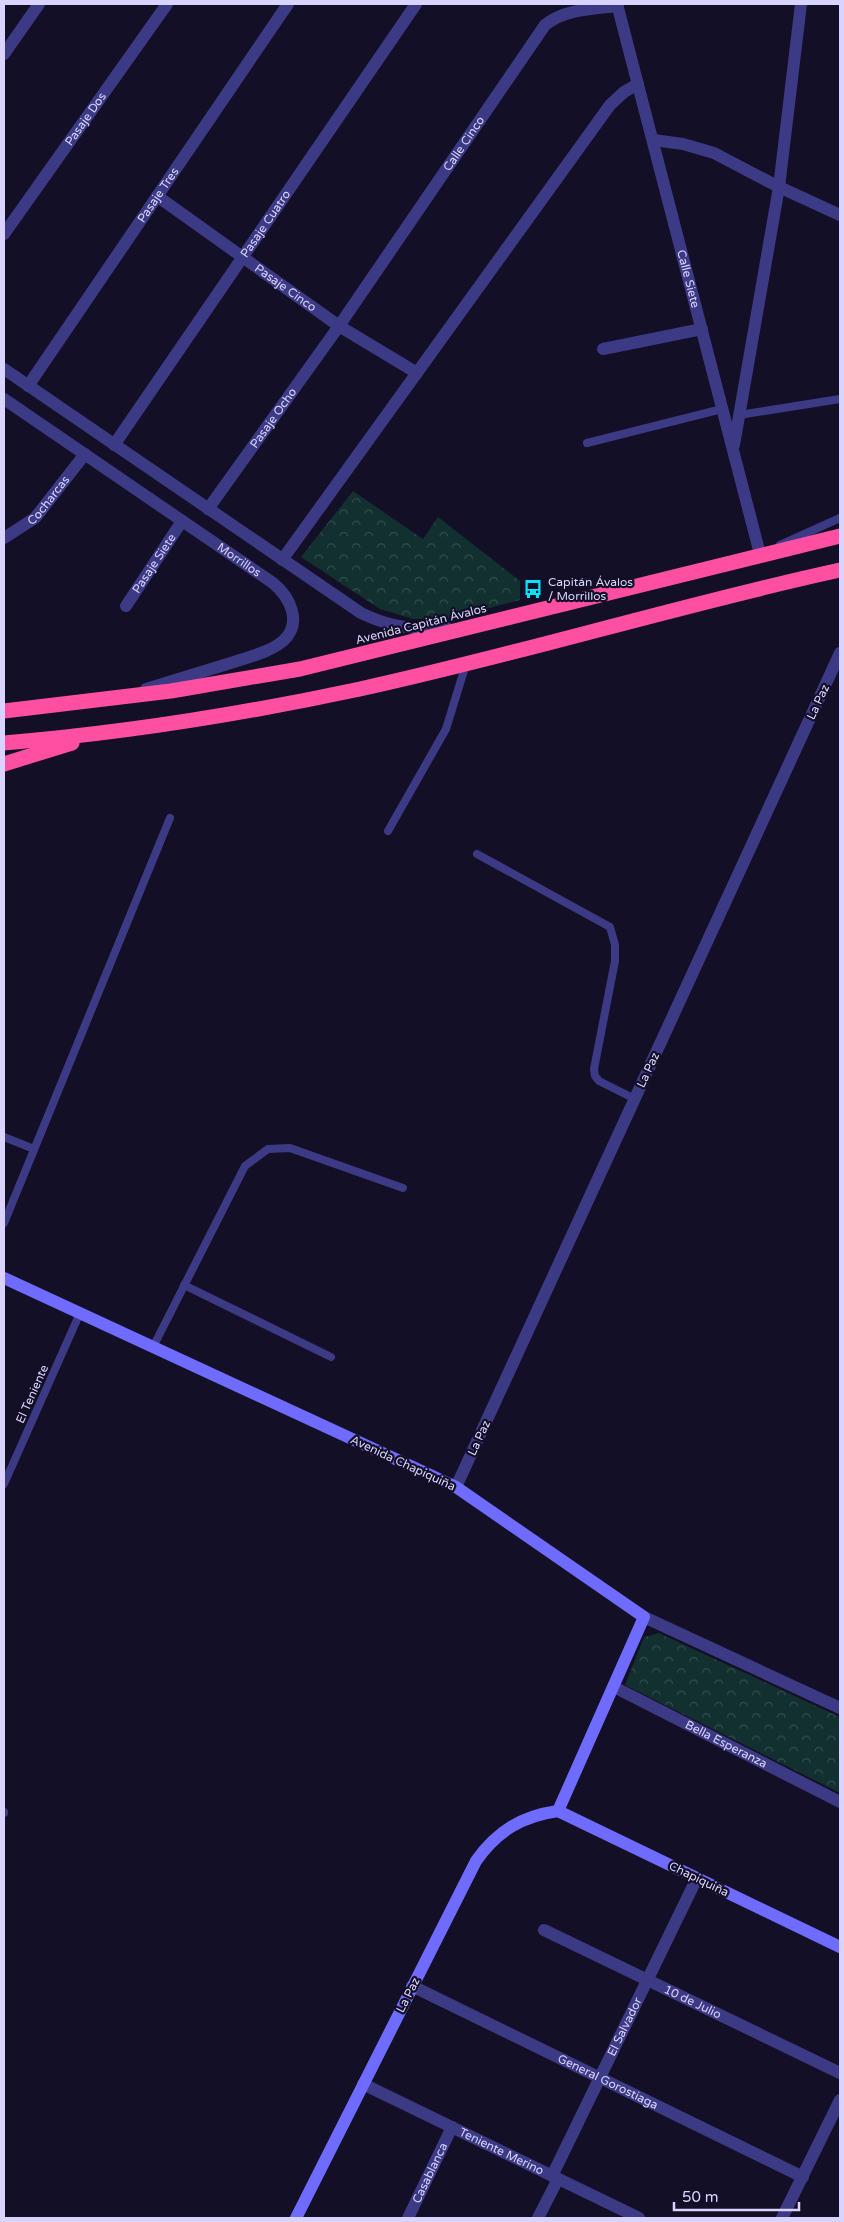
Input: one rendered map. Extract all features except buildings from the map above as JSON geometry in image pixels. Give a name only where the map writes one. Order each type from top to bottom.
[{"type":"highway","name":"Avenida Capitán Ávalos","points":[[4,711],[116,699],[274,674],[350,658],[760,554],[840,536]]},
{"type":"highway","points":[[4,743],[111,732],[294,703],[466,664],[710,601],[840,570]]},
{"type":"highway","points":[[4,764],[111,732]]},
{"type":"street","points":[[4,54],[39,4]]},
{"type":"street","name":"Pasaje Dos","points":[[4,234],[167,4]]},
{"type":"street","name":"Pasaje Tres","points":[[28,386],[288,4]]},
{"type":"street","name":"Pasaje Cuatro","points":[[114,445],[416,4]]},
{"type":"street","points":[[733,450],[779,187],[801,4]]},
{"type":"street","name":"Calle Siete","points":[[617,5],[760,554]]},
{"type":"street","name":"Calle Cinco","points":[[338,326],[545,25],[557,16],[570,12],[617,5]]},
{"type":"street","points":[[282,560],[610,105],[624,92],[638,84]]},
{"type":"street","points":[[652,140],[683,144],[714,154],[779,187],[840,214]]},
{"type":"street","name":"Pasaje Cinco","points":[[157,196],[338,326],[417,373]]},
{"type":"street","name":"Pasaje Ocho","points":[[208,509],[338,326]]},
{"type":"street","points":[[603,349],[702,329]]},
{"type":"street","name":"Morrillos","points":[[4,369],[348,605],[386,624],[420,629],[476,626]]},
{"type":"street","name":"Morrillos","points":[[4,398],[280,589],[292,609],[294,618],[292,628],[282,642],[271,648],[116,699]]},
{"type":"street","name":"Cocharcas","points":[[4,538],[35,518],[85,454]]},
{"type":"street","name":"Pasaje Siete","points":[[126,606],[182,521]]},
{"type":"street","name":"La Paz","points":[[456,1487],[840,653]]},
{"type":"street","name":"Avenida Chapiquiña","points":[[4,1278],[456,1487],[644,1617]]},
{"type":"street","points":[[558,1811],[644,1617],[840,1708]]},
{"type":"street","name":"Bella Esperanza","points":[[614,1687],[840,1802]]},
{"type":"street","name":"La Paz","points":[[296,2218],[476,1861],[496,1837],[520,1821],[532,1816],[558,1811]]},
{"type":"street","name":"Chapiquiña","points":[[558,1811],[840,1947]]},
{"type":"street","name":"El Salvador","points":[[538,2218],[600,2078],[697,1878]]},
{"type":"street","name":"10 de Julio","points":[[544,1930],[840,2074]]},
{"type":"street","name":"General Gorostiaga","points":[[412,1986],[802,2176]]},
{"type":"street","name":"Teniente Merino","points":[[364,2084],[639,2218]]},
{"type":"street","points":[[782,2218],[840,2100]]},
{"type":"street","name":"Casablanca","points":[[408,2218],[452,2127]]},
{"type":"lane","points":[[739,415],[840,399]]},
{"type":"lane","points":[[587,443],[722,409]]},
{"type":"lane","points":[[760,554],[840,518]]},
{"type":"lane","points":[[388,831],[446,729],[466,664]]},
{"type":"lane","points":[[4,1223],[170,818]]},
{"type":"lane","points":[[477,854],[610,927],[615,945],[614,961],[594,1076],[598,1081],[635,1099]]},
{"type":"lane","points":[[4,1137],[34,1149]]},
{"type":"lane","points":[[153,1347],[245,1166],[268,1149],[290,1148],[403,1188]]},
{"type":"lane","points":[[184,1285],[331,1357]]},
{"type":"lane","name":"El Teniente","points":[[4,1484],[80,1313]]},
{"type":"green space","points":[[353,491],[423,539],[438,517],[520,581],[520,600],[451,618],[413,619],[380,609],[301,557]]},
{"type":"green space","points":[[659,1633],[840,1717],[840,1793],[625,1685],[644,1637]]},
{"type":"place","name":"Capitán Ávalos / Morrillos","points":[[533,589]]}]
